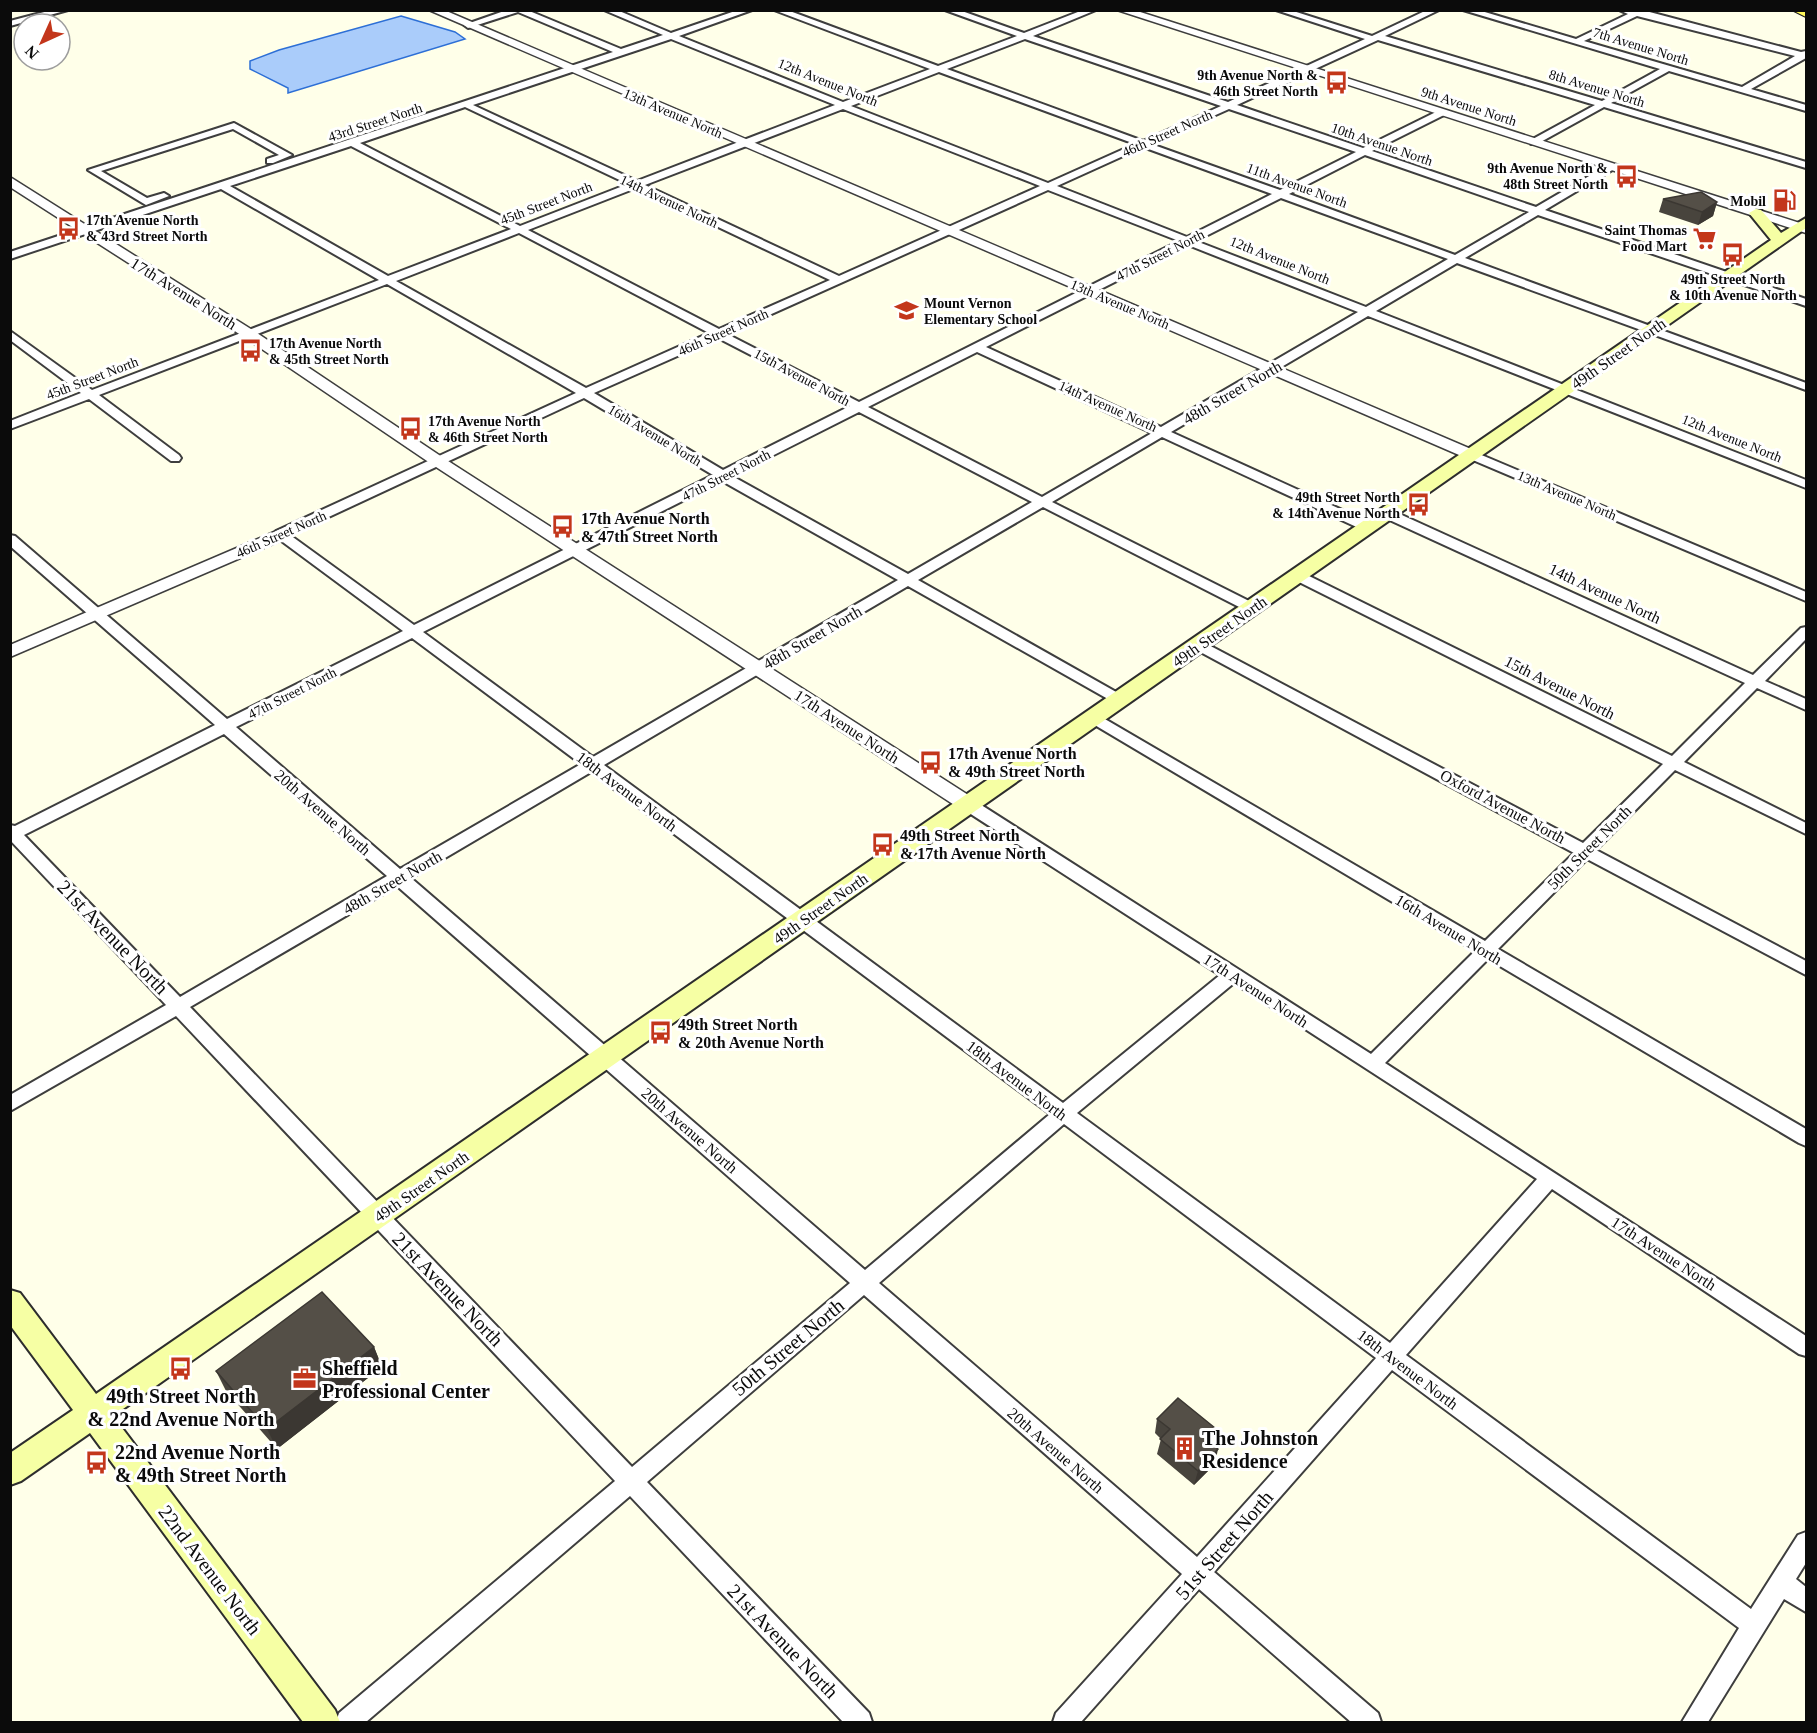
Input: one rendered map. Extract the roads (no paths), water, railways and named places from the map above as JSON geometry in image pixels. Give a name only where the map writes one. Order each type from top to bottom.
[{"type":"main road","points":[[1798,10],[1806,13]]},
{"type":"main road","points":[[1756,213],[1780,241],[1806,242]]},
{"type":"main road","name":"49th Street North","points":[[10,1471],[1804,226]]},
{"type":"main road","name":"22nd Avenue North","points":[[10,1302],[323,1722]]},
{"type":"street","points":[[10,24],[64,10]]},
{"type":"street","name":"13th Avenue North","points":[[434,10],[1806,597]]},
{"type":"street","points":[[468,25],[518,10],[622,53]]},
{"type":"street","name":"12th Avenue North","points":[[608,10],[844,106],[1190,240],[1806,484]]},
{"type":"street","name":"43rd Street North","points":[[10,256],[224,182],[353,143],[748,10]]},
{"type":"street","name":"11th Avenue North","points":[[778,10],[1806,387]]},
{"type":"street","name":"10th Avenue North","points":[[949,10],[1806,303]]},
{"type":"street","name":"45th Street North","points":[[10,425],[1092,10]]},
{"type":"street","name":"9th Avenue North","points":[[1122,10],[1756,213],[1804,226]]},
{"type":"street","name":"8th Avenue North","points":[[1280,10],[1379,37],[1806,165]]},
{"type":"street","name":"8th Avenue North","points":[[1303,10],[1379,37]]},
{"type":"street","name":"46th Street North","points":[[10,652],[281,534],[585,393],[1228,106],[1435,10]]},
{"type":"street","name":"7th Avenue North","points":[[1467,10],[1806,108]]},
{"type":"street","points":[[1623,10],[1642,12],[1705,32],[1726,34],[1805,55]]},
{"type":"street","points":[[1578,41],[1642,12]]},
{"type":"street","points":[[1743,90],[1805,55]]},
{"type":"street","points":[[1534,142],[1668,69]]},
{"type":"street","name":"14th Avenue North","points":[[467,105],[839,280]]},
{"type":"street","name":"47th Street North","points":[[12,833],[1441,113]]},
{"type":"street","points":[[234,126],[287,155],[224,182],[146,202],[93,170],[234,126]]},
{"type":"street","name":"15th Avenue North","points":[[353,143],[1042,502],[1252,608]]},
{"type":"street","name":"48th Street North","points":[[10,1104],[1164,432],[1611,167]]},
{"type":"street","name":"17th Avenue North","points":[[10,181],[249,334],[439,462],[1550,1178],[1806,1347]]},
{"type":"street","name":"16th Avenue North","points":[[224,182],[723,476],[1120,700]]},
{"type":"street","points":[[10,334],[174,458]]},
{"type":"street","name":"14th Avenue North","points":[[978,348],[1368,527]]},
{"type":"street","name":"14th Avenue North","points":[[1388,514],[1806,705]]},
{"type":"street","name":"18th Avenue North","points":[[281,534],[1754,1625]]},
{"type":"street","name":"20th Avenue North","points":[[10,539],[1369,1722]]},
{"type":"street","name":"15th Avenue North","points":[[1298,576],[1806,829]]},
{"type":"street","name":"50th Street North","points":[[1372,1064],[1806,631]]},
{"type":"street","name":"Oxford Avenue North","points":[[1198,645],[1806,969]]},
{"type":"street","name":"16th Avenue North","points":[[1093,718],[1806,1138]]},
{"type":"street","name":"21st Avenue North","points":[[12,833],[860,1722]]},
{"type":"street","name":"50th Street North","points":[[348,1722],[1063,1114],[1232,975]]},
{"type":"street","name":"51st Street North","points":[[1065,1722],[1199,1575],[1390,1356],[1550,1178]]},
{"type":"street","points":[[1694,1722],[1806,1543]]},
{"type":"street","points":[[1782,1583],[1806,1601]]},
{"type":"water","points":[[401,16],[455,32],[465,39],[288,93],[288,88],[250,69],[250,61],[279,50]]},
{"type":"place","name":"9th Avenue North & 46th Street North","points":[[1336,83]]},
{"type":"place","name":"9th Avenue North & 48th Street North","points":[[1626,176]]},
{"type":"place","name":"Mobil","points":[[1784,201]]},
{"type":"place","name":"17th Avenue North & 43rd Street North","points":[[68,228]]},
{"type":"place","name":"Saint Thomas Food Mart","points":[[1705,238]]},
{"type":"place","name":"49th Street North & 10th Avenue North","points":[[1733,255]]},
{"type":"place","name":"Mount Vernon Elementary School","points":[[906,311]]},
{"type":"place","name":"17th Avenue North & 45th Street North","points":[[251,351]]},
{"type":"place","name":"17th Avenue North & 46th Street North","points":[[410,429]]},
{"type":"place","name":"49th Street North & 14th Avenue North","points":[[1418,505]]},
{"type":"place","name":"17th Avenue North & 47th Street North","points":[[563,527]]},
{"type":"place","name":"17th Avenue North & 49th Street North","points":[[930,762]]},
{"type":"place","name":"49th Street North & 17th Avenue North","points":[[882,844]]},
{"type":"place","name":"49th Street North & 20th Avenue North","points":[[660,1033]]},
{"type":"place","name":"49th Street North & 22nd Avenue North","points":[[181,1369]]},
{"type":"place","name":"Sheffield Professional Center","points":[[304,1379]]},
{"type":"place","name":"The Johnston Residence","points":[[1184,1449]]},
{"type":"place","name":"22nd Avenue North & 49th Street North","points":[[97,1463]]}]
